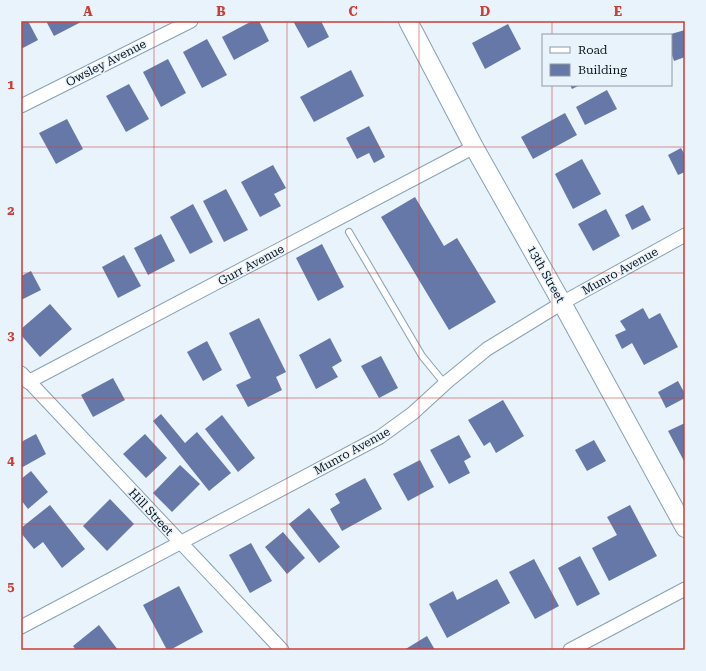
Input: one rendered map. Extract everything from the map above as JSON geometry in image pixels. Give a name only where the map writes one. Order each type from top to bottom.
[{"type":"main road","name":"13th Street","points":[[408,21],[474,147],[562,303],[685,528]]},
{"type":"street","name":"Owsley Avenue","points":[[21,106],[191,21]]},
{"type":"street","name":"Gurr Avenue","points":[[25,378],[474,147]]},
{"type":"street","name":"Munro Avenue","points":[[21,626],[181,543],[380,436],[413,412],[444,384],[487,349],[562,303],[685,235]]},
{"type":"street","name":"Hill Street","points":[[25,378],[282,650]]},
{"type":"street","points":[[570,650],[685,588]]},
{"type":"lane","points":[[349,232],[422,356],[444,384]]},
{"type":"building","points":[[21,21],[28,21],[38,40],[21,49]]},
{"type":"building","points":[[46,21],[83,21],[54,36]]},
{"type":"building","points":[[252,21],[259,21],[269,41],[234,60],[222,37]]},
{"type":"building","points":[[293,21],[321,21],[329,37],[308,48]]},
{"type":"building","points":[[508,24],[521,49],[485,69],[472,43]]},
{"type":"building","points":[[685,30],[685,57],[674,61],[672,55],[671,34]]},
{"type":"building","points":[[207,39],[227,75],[202,88],[183,52]]},
{"type":"building","points":[[168,59],[186,93],[161,107],[143,72]]},
{"type":"building","points":[[351,70],[364,96],[314,122],[300,97]]},
{"type":"building","points":[[129,84],[149,119],[126,132],[106,96]]},
{"type":"building","points":[[570,86],[578,86],[572,89]]},
{"type":"building","points":[[607,90],[617,109],[585,125],[576,107]]},
{"type":"building","points":[[565,113],[577,135],[533,159],[521,137]]},
{"type":"building","points":[[67,119],[83,149],[56,164],[39,133]]},
{"type":"building","points":[[369,126],[385,157],[374,163],[369,153],[357,159],[346,138]]},
{"type":"building","points":[[681,148],[685,155],[685,172],[678,175],[668,155]]},
{"type":"building","points":[[582,159],[601,194],[573,209],[555,174]]},
{"type":"building","points":[[273,165],[286,188],[274,194],[281,206],[260,217],[241,182]]},
{"type":"building","points":[[226,189],[248,230],[224,242],[203,201]]},
{"type":"building","points":[[415,197],[444,246],[457,238],[496,302],[449,330],[381,217]]},
{"type":"building","points":[[193,204],[213,242],[190,254],[170,217]]},
{"type":"building","points":[[643,205],[651,220],[632,230],[625,215]]},
{"type":"building","points":[[606,209],[620,236],[593,251],[578,224]]},
{"type":"building","points":[[161,234],[175,261],[148,275],[134,248]]},
{"type":"building","points":[[322,244],[344,287],[318,301],[296,258]]},
{"type":"building","points":[[124,255],[141,286],[118,298],[102,267]]},
{"type":"building","points":[[31,271],[41,290],[21,300],[21,276]]},
{"type":"building","points":[[50,304],[72,329],[40,357],[21,335],[21,329]]},
{"type":"building","points":[[643,308],[649,319],[660,313],[678,347],[644,365],[632,343],[622,349],[615,335],[626,330],[620,321]]},
{"type":"building","points":[[259,318],[286,372],[276,377],[282,390],[248,407],[236,385],[251,378],[229,333]]},
{"type":"building","points":[[330,338],[342,361],[332,367],[338,377],[316,389],[299,355]]},
{"type":"building","points":[[207,341],[222,370],[203,381],[187,352]]},
{"type":"building","points":[[381,356],[398,388],[379,398],[361,366]]},
{"type":"building","points":[[113,378],[125,400],[93,417],[81,395]]},
{"type":"building","points":[[678,381],[685,394],[685,398],[666,408],[658,392]]},
{"type":"building","points":[[503,400],[524,436],[496,453],[490,442],[484,446],[468,420]]},
{"type":"building","points":[[161,414],[185,443],[197,432],[231,473],[209,491],[153,421]]},
{"type":"building","points":[[222,415],[255,458],[238,472],[205,429]]},
{"type":"building","points":[[685,423],[685,460],[684,461],[668,431]]},
{"type":"building","points":[[36,434],[46,454],[21,468],[21,442]]},
{"type":"building","points":[[145,434],[167,458],[146,478],[123,454]]},
{"type":"building","points":[[459,435],[471,457],[464,461],[470,473],[449,484],[430,450]]},
{"type":"building","points":[[594,440],[606,461],[587,471],[575,450]]},
{"type":"building","points":[[420,460],[434,487],[408,501],[393,474]]},
{"type":"building","points":[[180,465],[200,484],[172,512],[153,493]]},
{"type":"building","points":[[31,471],[48,492],[28,509],[21,500],[21,479]]},
{"type":"building","points":[[365,478],[382,509],[342,531],[330,509],[340,503],[335,494]]},
{"type":"building","points":[[110,499],[134,524],[107,551],[83,526]]},
{"type":"building","points":[[50,505],[85,549],[62,568],[43,542],[34,549],[21,533],[21,528]]},
{"type":"building","points":[[630,505],[657,556],[609,581],[592,548],[617,535],[607,517]]},
{"type":"building","points":[[309,508],[340,547],[319,563],[289,524]]},
{"type":"building","points":[[283,532],[305,558],[287,574],[265,547]]},
{"type":"building","points":[[251,543],[272,581],[250,593],[229,555]]},
{"type":"building","points":[[580,556],[600,594],[577,606],[558,568]]},
{"type":"building","points":[[534,559],[559,606],[535,619],[509,572]]},
{"type":"building","points":[[497,579],[510,603],[447,638],[429,604],[453,591],[457,600]]},
{"type":"building","points":[[179,586],[203,632],[170,650],[167,650],[143,605]]},
{"type":"building","points":[[99,625],[118,650],[76,650],[73,646]]},
{"type":"building","points":[[427,636],[435,650],[404,650]]}]
